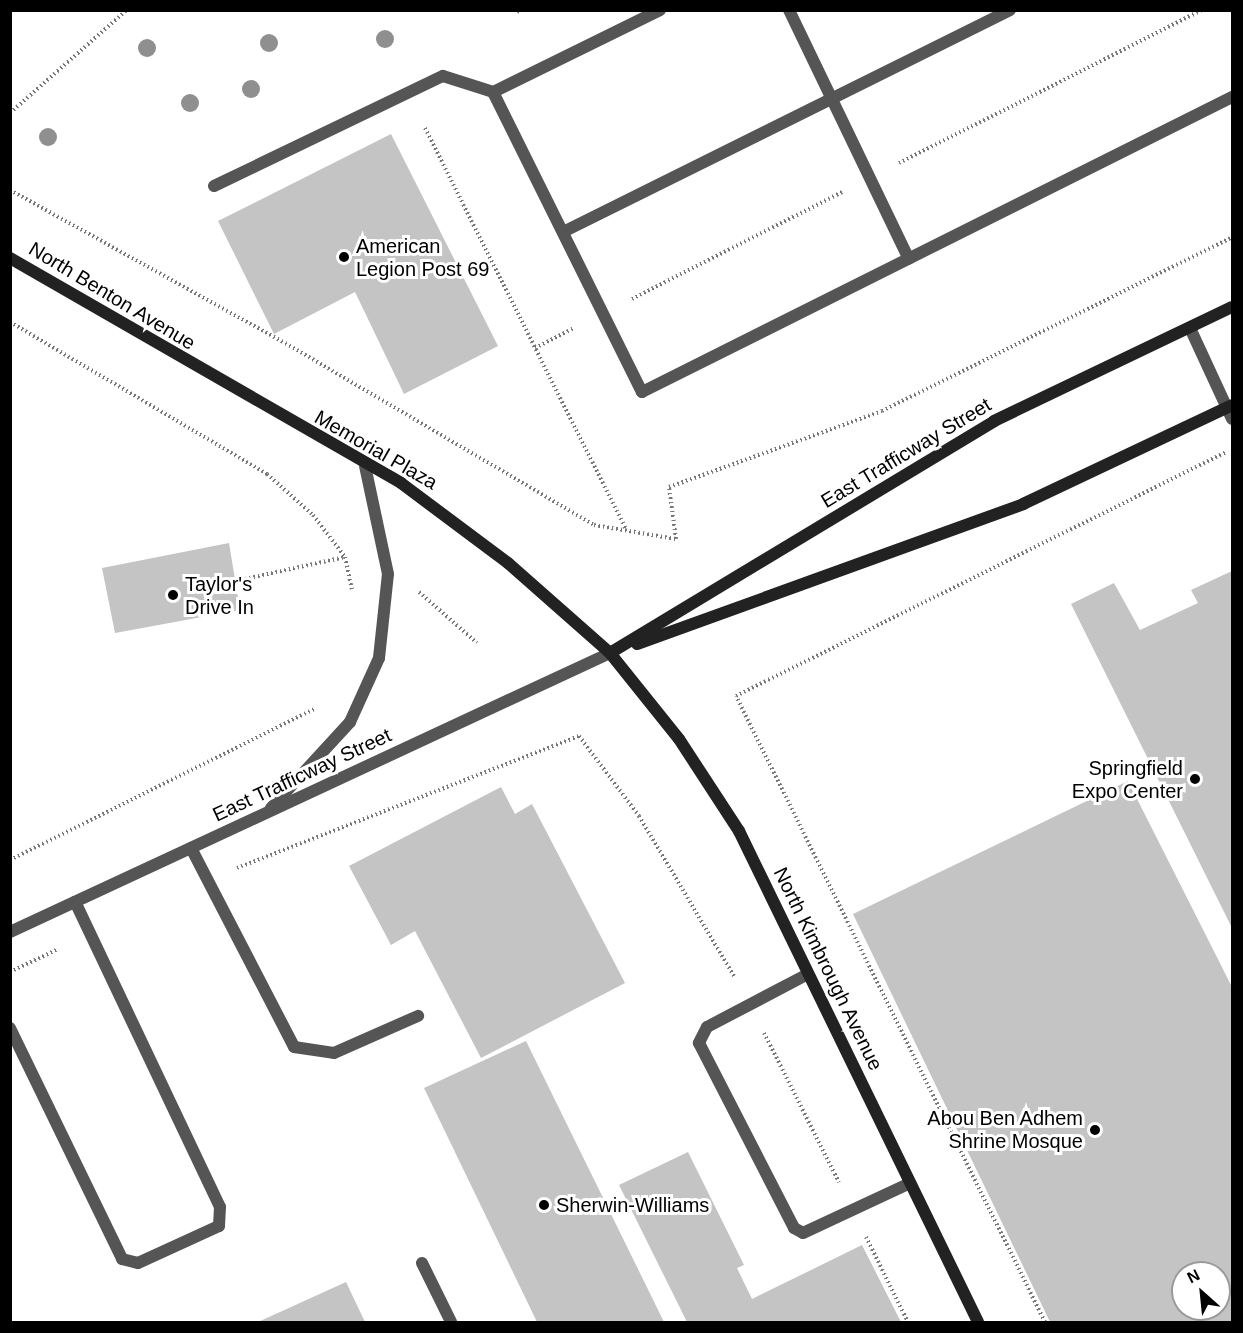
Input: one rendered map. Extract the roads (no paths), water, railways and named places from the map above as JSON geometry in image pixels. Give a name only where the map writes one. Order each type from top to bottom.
[{"type":"main road","name":"North Benton Avenue","points":[[10,258],[193,367]]},
{"type":"main road","name":"East Trafficway Street","points":[[610,653],[994,421],[1233,307]]},
{"type":"main road","name":"Memorial Plaza","points":[[193,367],[365,466],[401,483],[456,522],[610,653]]},
{"type":"main road","name":"East Trafficway Street","points":[[610,653],[1023,504],[1231,410]]},
{"type":"main road","name":"North Kimbrough Avenue","points":[[610,653],[722,803],[978,1323]]},
{"type":"street","points":[[214,186],[443,76],[493,92],[660,10]]},
{"type":"street","points":[[789,10],[909,259]]},
{"type":"street","points":[[563,232],[1010,10]]},
{"type":"street","points":[[493,92],[642,392],[1233,97]]},
{"type":"street","points":[[1190,328],[1231,410]]},
{"type":"street","points":[[266,813],[350,722],[379,658],[388,574],[365,466]]},
{"type":"street","name":"East Trafficway Street","points":[[10,932],[610,653]]},
{"type":"street","points":[[191,848],[294,1047],[334,1053],[418,1016]]},
{"type":"street","points":[[10,1028],[122,1259],[138,1263],[219,1226],[220,1207],[75,902]]},
{"type":"street","points":[[808,974],[707,1027],[699,1043],[794,1228],[803,1233],[910,1183]]},
{"type":"street","points":[[422,1263],[451,1323]]},
{"type":"place","name":"American Legion Post 69","points":[[344,257]]},
{"type":"place","name":"Taylor's Drive In","points":[[173,595]]},
{"type":"place","name":"Springfield Expo Center","points":[[1195,779]]},
{"type":"place","name":"Abou Ben Adhem Shrine Mosque","points":[[1095,1130]]},
{"type":"place","name":"Sherwin-Williams","points":[[544,1205]]}]
